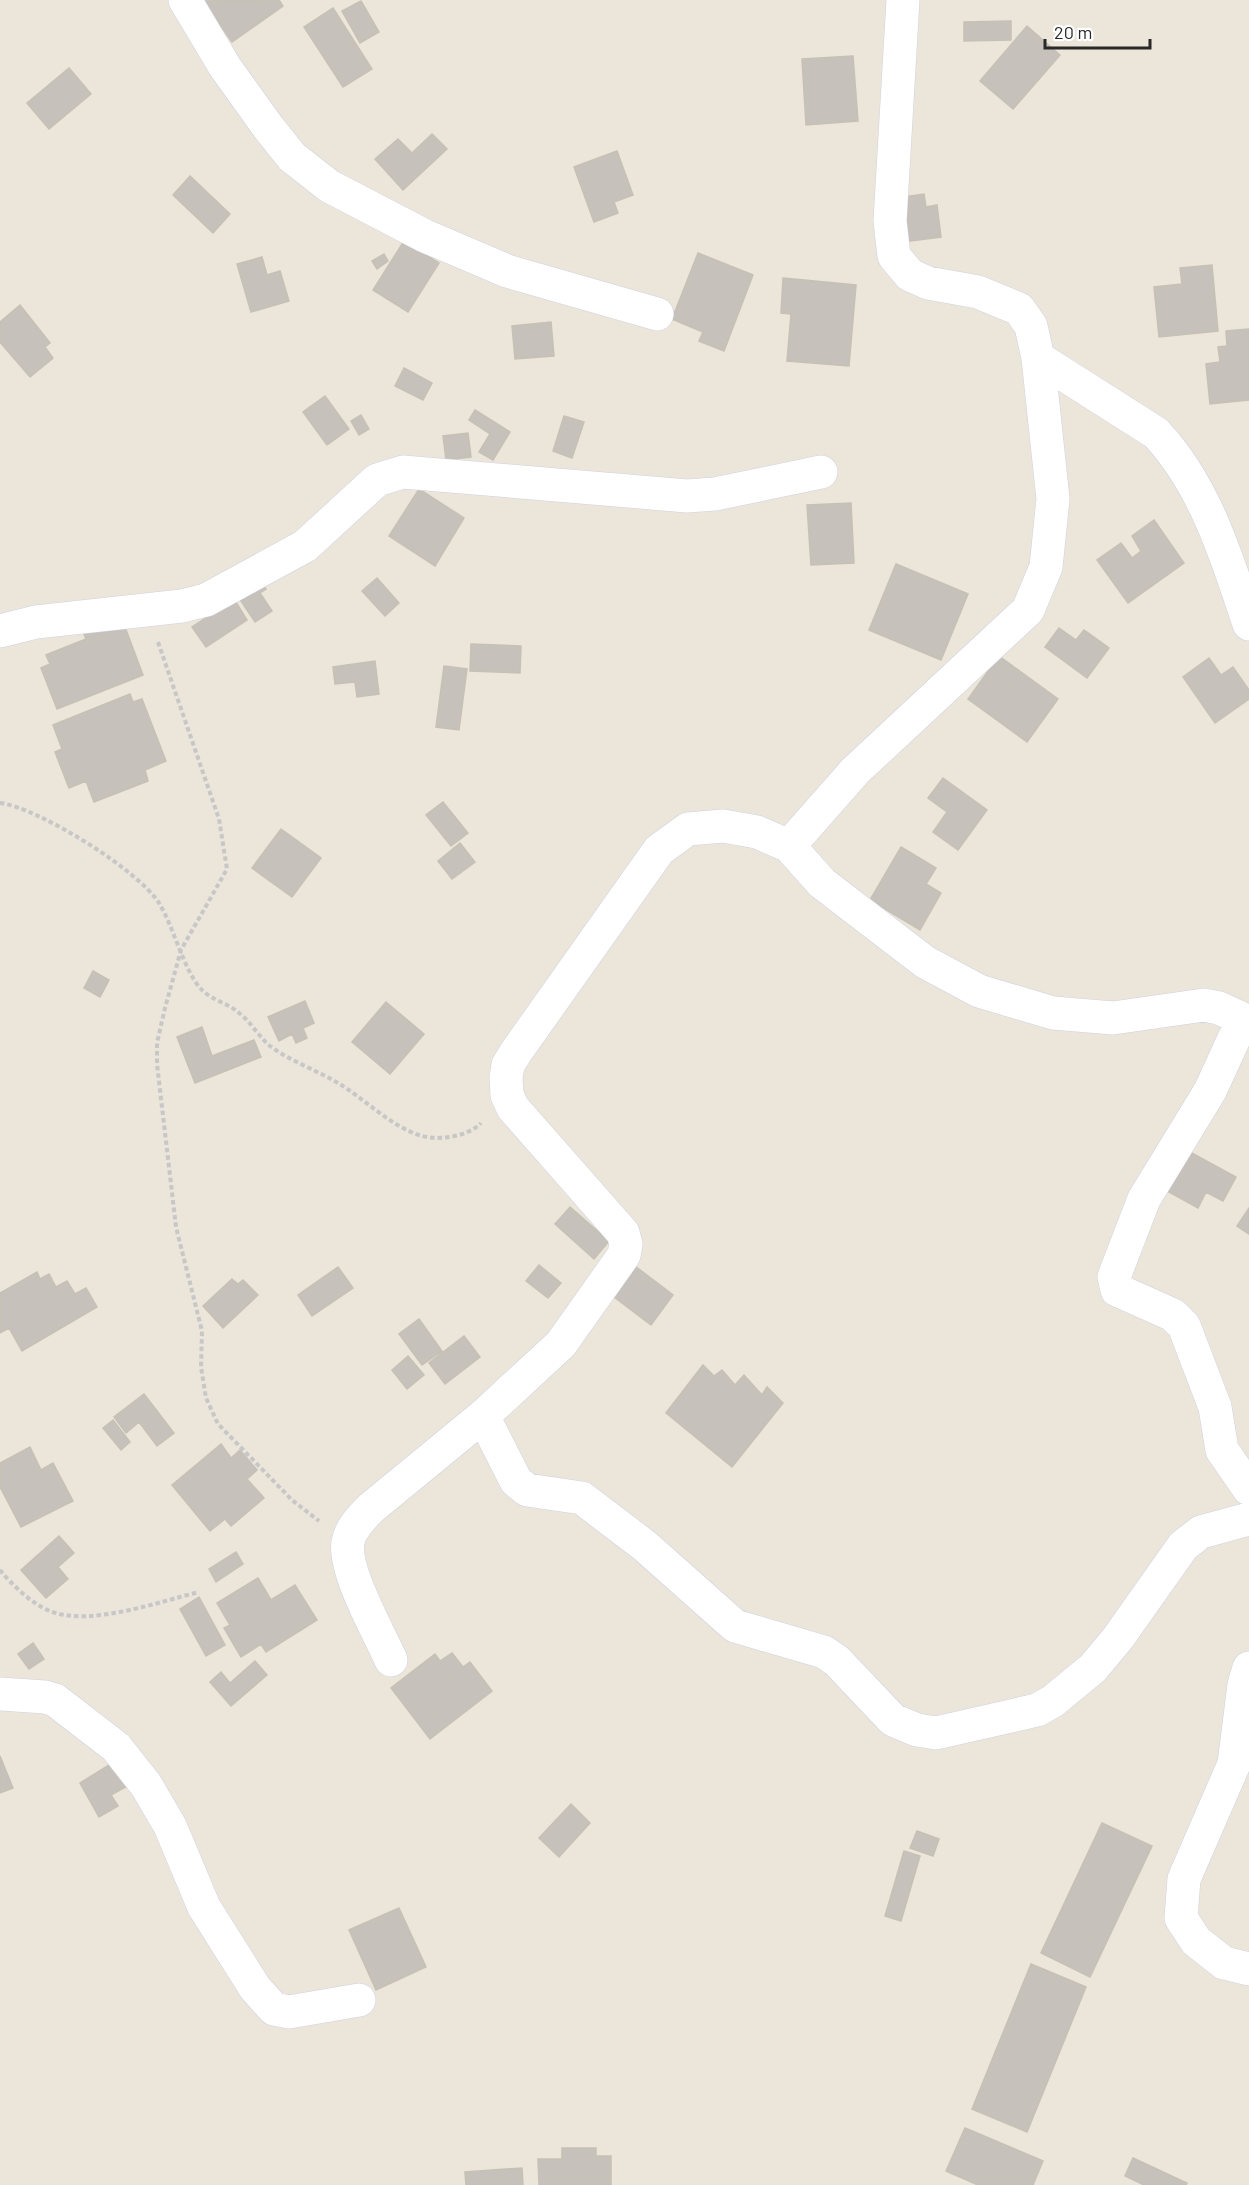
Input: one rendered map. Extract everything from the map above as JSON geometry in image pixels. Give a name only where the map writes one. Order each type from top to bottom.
[{"type":"street","points":[[185,0],[225,67],[268,127],[292,157],[329,186],[425,236],[507,271],[657,314]]},
{"type":"street","points":[[789,846],[855,771],[1028,610],[1046,567],[1053,499],[1038,358],[1031,326],[1019,309],[978,292],[928,284],[910,275],[894,256],[890,221],[903,0]]},
{"type":"street","points":[[1038,358],[1149,428],[1172,449],[1212,518],[1249,624]]},
{"type":"street","points":[[0,631],[36,622],[182,606],[206,600],[305,546],[377,480],[403,472],[687,496],[715,494],[821,472]]},
{"type":"street","points":[[391,1660],[351,1570],[348,1541],[357,1522],[483,1416],[561,1344],[624,1255],[626,1244],[623,1233],[524,1122],[507,1095],[508,1065],[659,850],[688,829],[723,826],[757,832],[789,846],[822,883],[925,962],[979,991],[1071,1017],[1113,1018],[1204,1005],[1218,1008],[1246,1021],[1210,1091],[1144,1199],[1113,1284],[1117,1290],[1173,1315],[1184,1326],[1215,1407],[1222,1449],[1249,1488]]},
{"type":"street","points":[[483,1416],[516,1481],[527,1490],[582,1498],[645,1546],[735,1626],[824,1652],[837,1661],[893,1720],[918,1730],[936,1733],[1037,1710],[1053,1701],[1093,1668],[1184,1546],[1202,1532],[1249,1519]]},
{"type":"street","points":[[1249,1668],[1244,1685],[1234,1764],[1184,1879],[1181,1918],[1196,1941],[1224,1963],[1249,1969]]},
{"type":"street","points":[[0,1694],[45,1697],[55,1700],[116,1747],[128,1760],[170,1826],[204,1907],[255,1988],[274,2009],[289,2012],[359,2000]]},
{"type":"path","points":[[147,610],[219,819],[227,869],[181,950],[157,1043],[157,1064],[176,1227],[202,1331],[201,1367],[206,1398],[218,1424],[292,1500],[348,1541]]},
{"type":"path","points":[[0,803],[65,829],[128,873],[159,903],[199,987],[239,1012],[267,1044],[339,1083],[406,1129],[423,1136],[451,1136],[474,1130],[507,1095]]},
{"type":"path","points":[[0,1570],[36,1603],[50,1611],[67,1615],[112,1613],[199,1592]]},
{"type":"building","points":[[279,0],[283,6],[232,42],[203,1]]},
{"type":"building","points":[[361,1],[379,32],[360,43],[342,11]]},
{"type":"building","points":[[333,8],[372,69],[343,87],[304,27]]},
{"type":"building","points":[[1011,21],[1011,40],[964,41],[964,22]]},
{"type":"building","points":[[1027,26],[1060,55],[1013,109],[980,81]]},
{"type":"building","points":[[853,56],[858,121],[806,125],[802,59]]},
{"type":"building","points":[[69,68],[91,94],[49,129],[27,103]]},
{"type":"building","points":[[432,134],[447,149],[403,190],[375,159],[398,139],[412,153]]},
{"type":"building","points":[[617,151],[633,195],[614,202],[618,213],[594,222],[574,167]]},
{"type":"building","points":[[190,176],[230,214],[213,233],[173,195]]},
{"type":"building","points":[[924,194],[926,207],[937,205],[941,237],[903,242],[897,198]]},
{"type":"building","points":[[404,241],[439,263],[408,312],[373,290]]},
{"type":"building","points":[[698,253],[753,275],[724,351],[699,341],[703,332],[672,319]]},
{"type":"building","points":[[384,254],[388,261],[377,269],[372,261]]},
{"type":"building","points":[[262,257],[267,275],[280,271],[289,301],[251,312],[237,264]]},
{"type":"building","points":[[1212,265],[1218,331],[1159,337],[1154,287],[1182,284],[1180,268]]},
{"type":"building","points":[[783,278],[856,285],[849,366],[787,361],[791,314],[781,313]]},
{"type":"building","points":[[20,305],[50,343],[45,347],[53,358],[30,377],[0,342],[0,322]]},
{"type":"building","points":[[551,322],[554,356],[515,359],[512,326]]},
{"type":"building","points":[[1249,329],[1249,400],[1210,404],[1206,364],[1220,362],[1218,347],[1227,346],[1226,331]]},
{"type":"building","points":[[404,368],[432,383],[423,400],[395,386]]},
{"type":"building","points":[[325,396],[349,429],[327,445],[303,412]]},
{"type":"building","points":[[475,410],[510,432],[493,460],[479,452],[490,434],[469,420]]},
{"type":"building","points":[[361,415],[369,429],[359,435],[351,421]]},
{"type":"building","points":[[564,416],[584,422],[572,458],[553,451]]},
{"type":"building","points":[[468,433],[471,457],[446,460],[443,436]]},
{"type":"building","points":[[419,489],[464,518],[435,566],[389,536]]},
{"type":"building","points":[[851,503],[854,563],[811,565],[807,505]]},
{"type":"building","points":[[1154,520],[1184,563],[1128,603],[1097,560],[1121,543],[1132,558],[1141,551],[1132,536]]},
{"type":"building","points":[[896,564],[968,594],[941,660],[869,630]]},
{"type":"building","points":[[257,576],[266,589],[260,593],[272,611],[255,622],[235,592]]},
{"type":"building","points":[[377,578],[399,603],[385,616],[362,591]]},
{"type":"building","points":[[234,599],[247,620],[206,647],[192,627]]},
{"type":"building","points":[[122,619],[143,675],[57,709],[41,668],[50,664],[46,655],[86,639],[84,634]]},
{"type":"building","points":[[1059,628],[1076,640],[1084,630],[1109,648],[1087,678],[1045,647]]},
{"type":"building","points":[[471,644],[521,646],[520,673],[470,671]]},
{"type":"building","points":[[999,656],[1058,699],[1027,742],[968,699]]},
{"type":"building","points":[[1209,658],[1221,675],[1233,667],[1249,690],[1249,699],[1215,723],[1183,677]]},
{"type":"building","points":[[375,661],[379,694],[357,697],[355,682],[335,684],[333,667]]},
{"type":"building","points":[[444,666],[467,669],[459,730],[436,727]]},
{"type":"building","points":[[130,694],[133,702],[142,699],[166,761],[145,770],[148,781],[94,802],[86,781],[69,788],[55,752],[62,749],[53,725]]},
{"type":"building","points":[[943,778],[987,810],[958,850],[933,832],[947,812],[928,798]]},
{"type":"building","points":[[443,802],[468,833],[451,846],[426,815]]},
{"type":"building","points":[[281,829],[321,858],[292,897],[252,868]]},
{"type":"building","points":[[460,843],[475,862],[452,879],[438,861]]},
{"type":"building","points":[[901,847],[936,868],[926,884],[941,893],[920,930],[870,900]]},
{"type":"building","points":[[93,971],[109,980],[100,997],[84,988]]},
{"type":"building","points":[[305,1001],[314,1023],[303,1028],[307,1038],[296,1043],[292,1034],[279,1041],[268,1017]]},
{"type":"building","points":[[386,1002],[424,1034],[390,1074],[352,1042]]},
{"type":"building","points":[[202,1027],[212,1056],[254,1040],[261,1057],[195,1083],[177,1037]]},
{"type":"building","points":[[1188,1151],[1236,1177],[1223,1201],[1206,1192],[1198,1208],[1167,1191]]},
{"type":"building","points":[[570,1207],[609,1241],[594,1259],[555,1224]]},
{"type":"building","points":[[1249,1208],[1249,1234],[1237,1226]]},
{"type":"building","points":[[627,1260],[673,1295],[651,1325],[605,1290]]},
{"type":"building","points":[[539,1265],[561,1283],[548,1298],[526,1281]]},
{"type":"building","points":[[338,1267],[353,1288],[312,1316],[298,1295]]},
{"type":"building","points":[[37,1272],[40,1279],[49,1274],[56,1287],[67,1281],[75,1294],[86,1288],[97,1307],[22,1351],[9,1328],[0,1333],[0,1293]]},
{"type":"building","points":[[232,1279],[238,1284],[243,1280],[258,1295],[223,1328],[203,1306]]},
{"type":"building","points":[[419,1319],[442,1351],[422,1365],[399,1334]]},
{"type":"building","points":[[464,1336],[480,1357],[445,1384],[429,1363]]},
{"type":"building","points":[[408,1356],[424,1375],[407,1389],[392,1370]]},
{"type":"building","points":[[703,1365],[714,1376],[722,1370],[735,1385],[744,1375],[762,1395],[767,1387],[783,1403],[732,1467],[666,1413]]},
{"type":"building","points":[[144,1394],[174,1433],[157,1446],[139,1422],[126,1433],[114,1417]]},
{"type":"building","points":[[113,1420],[130,1442],[121,1450],[103,1428]]},
{"type":"building","points":[[221,1444],[231,1458],[240,1450],[257,1470],[247,1479],[264,1498],[231,1526],[225,1519],[210,1531],[172,1485]]},
{"type":"building","points":[[30,1447],[41,1470],[53,1463],[73,1501],[21,1527],[0,1487],[0,1463]]},
{"type":"building","points":[[59,1536],[74,1553],[58,1567],[68,1579],[46,1598],[21,1570]]},
{"type":"building","points":[[236,1552],[243,1564],[216,1582],[209,1569]]},
{"type":"building","points":[[258,1578],[271,1600],[295,1585],[317,1620],[266,1652],[261,1644],[241,1657],[224,1628],[230,1625],[217,1603]]},
{"type":"building","points":[[199,1597],[225,1645],[206,1656],[180,1609]]},
{"type":"building","points":[[33,1643],[44,1659],[29,1669],[18,1654]]},
{"type":"building","points":[[452,1653],[463,1667],[470,1662],[492,1691],[430,1739],[391,1688],[435,1654],[440,1661]]},
{"type":"building","points":[[255,1661],[267,1675],[231,1706],[210,1682],[221,1672],[230,1683]]},
{"type":"building","points":[[0,1756],[13,1788],[0,1793]]},
{"type":"building","points":[[117,1760],[131,1784],[111,1795],[118,1806],[99,1817],[80,1783]]},
{"type":"building","points":[[571,1804],[590,1823],[559,1857],[539,1838]]},
{"type":"building","points":[[1102,1823],[1152,1846],[1090,1977],[1041,1953]]},
{"type":"building","points":[[917,1831],[939,1839],[933,1856],[910,1848]]},
{"type":"building","points":[[904,1851],[920,1856],[901,1921],[885,1916]]},
{"type":"building","points":[[399,1908],[426,1967],[376,1990],[349,1930]]},
{"type":"building","points":[[1031,1964],[1086,1987],[1027,2132],[972,2109]]},
{"type":"building","points":[[965,2128],[1043,2161],[1033,2185],[978,2185],[946,2171]]},
{"type":"building","points":[[562,2148],[596,2148],[596,2156],[611,2156],[611,2185],[539,2185],[538,2159],[562,2159]]},
{"type":"building","points":[[1133,2158],[1187,2183],[1186,2185],[1144,2185],[1125,2176]]},
{"type":"building","points":[[522,2168],[523,2185],[466,2185],[465,2172]]}]
